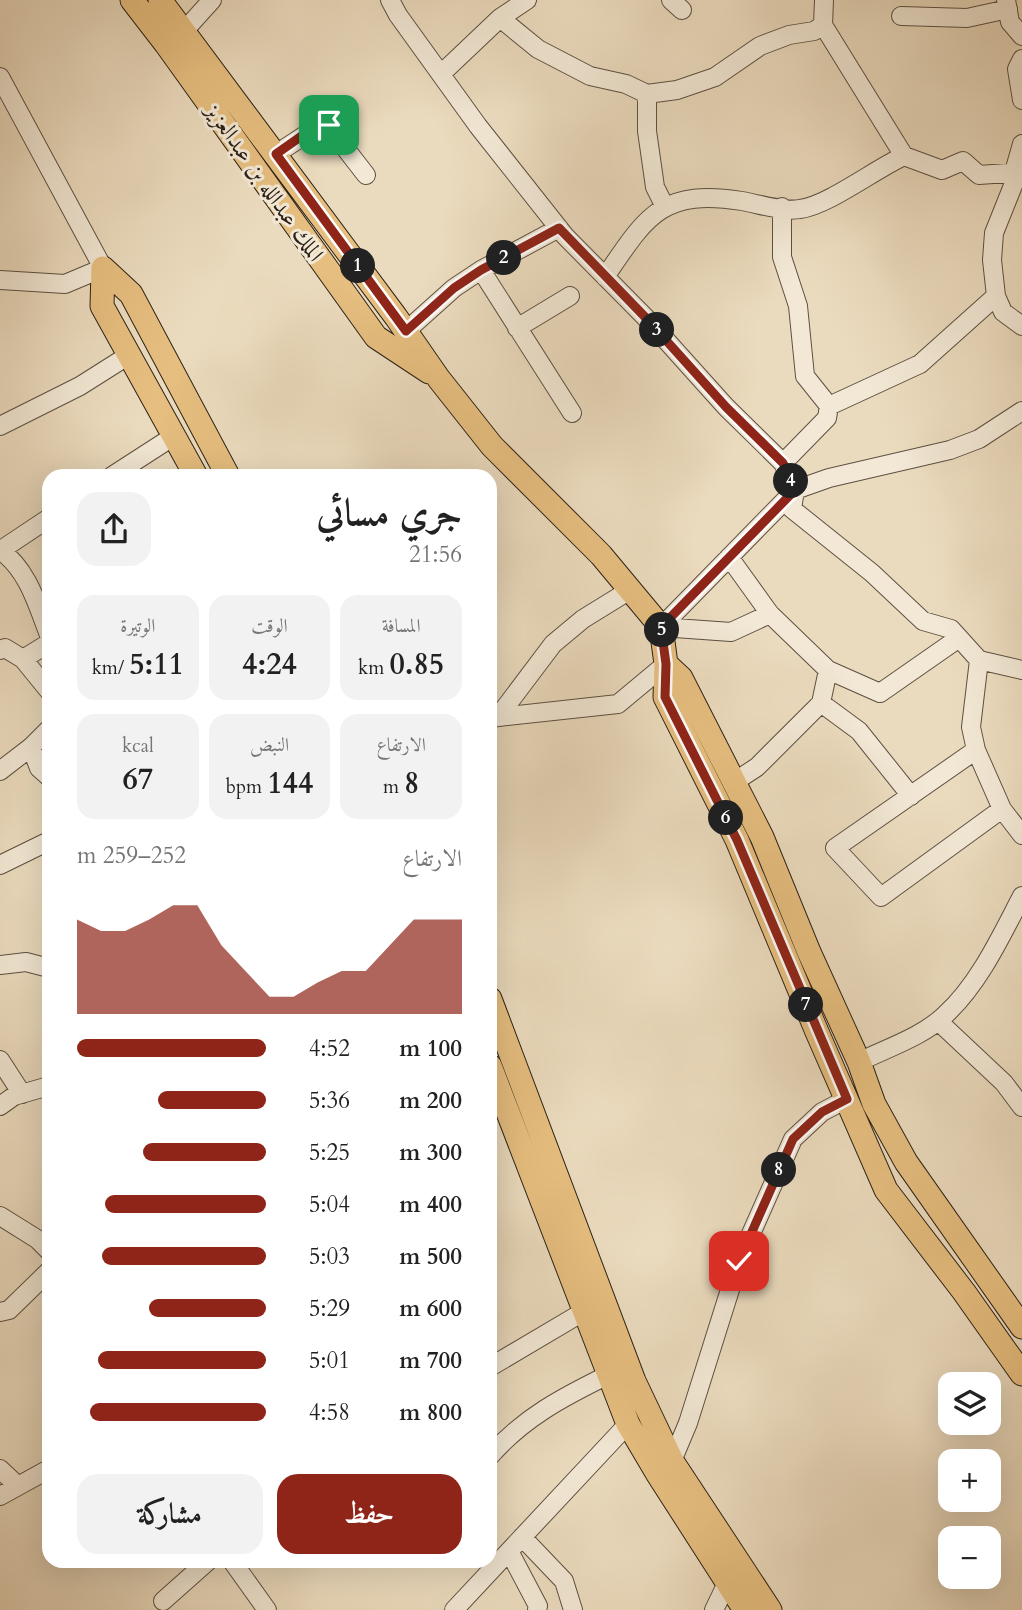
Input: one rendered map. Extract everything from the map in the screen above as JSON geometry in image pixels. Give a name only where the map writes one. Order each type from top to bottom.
[{"type":"main road","name":"الملك عبدالله بن عبدالعزيز","points":[[132,0],[183,66],[376,337],[439,379]]},
{"type":"main road","name":"الملك عبدالله بن عبدالعزيز","points":[[160,0],[276,154],[439,379],[492,446],[542,494],[661,627]]},
{"type":"main road","points":[[103,268],[102,306],[192,469]]},
{"type":"main road","points":[[103,268],[131,293],[225,469]]},
{"type":"main road","points":[[661,627],[666,664],[665,697],[737,840],[886,1190],[1022,1374]]},
{"type":"main road","points":[[666,664],[681,678],[762,837],[809,952],[859,1062],[874,1104],[906,1162],[1022,1327]]},
{"type":"main road","points":[[497,1018],[664,1467],[727,1583],[745,1610]]},
{"type":"main road","points":[[497,1085],[628,1424],[664,1467],[770,1610]]},
{"type":"street","points":[[184,31],[212,0]]},
{"type":"street","points":[[390,0],[478,126],[559,228],[726,407],[783,463],[795,490],[792,509],[873,573],[923,621],[951,629],[979,660],[1022,670]]},
{"type":"street","points":[[441,74],[500,18],[527,0]]},
{"type":"street","points":[[824,0],[823,25],[904,156],[942,170],[963,162],[979,176],[1018,172]]},
{"type":"street","points":[[901,16],[967,18],[1007,4],[1010,22],[1022,36]]},
{"type":"street","points":[[500,18],[538,50],[590,76],[626,84],[648,94],[677,90],[715,77],[760,46],[789,35],[814,31],[823,25]]},
{"type":"street","points":[[1022,59],[1017,69],[1022,100]]},
{"type":"street","points":[[0,77],[103,268],[65,284],[0,280]]},
{"type":"street","points":[[648,94],[648,131],[655,187],[665,207]]},
{"type":"street","points":[[276,154],[325,122],[366,174]]},
{"type":"street","points":[[1022,144],[1018,172],[994,233],[992,260],[996,296],[1003,312],[1022,326]]},
{"type":"street","points":[[605,276],[640,225],[665,207],[687,200],[726,198],[798,210],[817,205],[904,156]]},
{"type":"street","points":[[782,207],[782,257],[798,306],[805,376],[829,406],[827,418],[783,463]]},
{"type":"street","points":[[406,331],[454,288],[481,270],[559,228]]},
{"type":"street","points":[[481,270],[572,413]]},
{"type":"street","points":[[517,328],[570,296]]},
{"type":"street","points":[[829,406],[920,365],[953,332],[996,296]]},
{"type":"street","points":[[0,426],[80,386],[129,355]]},
{"type":"street","points":[[661,627],[795,490],[830,478],[950,450],[979,439],[1022,411]]},
{"type":"street","points":[[122,469],[174,436]]},
{"type":"street","points":[[42,522],[1,550],[16,563],[29,583],[42,617]]},
{"type":"street","points":[[729,557],[770,614],[828,670],[880,693],[959,638]]},
{"type":"street","points":[[497,714],[559,638],[583,619],[630,590]]},
{"type":"street","points":[[661,627],[731,632],[770,614]]},
{"type":"street","points":[[23,659],[42,647]]},
{"type":"street","points":[[0,650],[5,649],[23,659],[42,682]]},
{"type":"street","points":[[979,660],[971,727],[976,750],[1002,809],[1022,835]]},
{"type":"street","points":[[497,718],[618,704],[666,664]]},
{"type":"street","points":[[734,782],[757,766],[821,703],[828,670]]},
{"type":"street","points":[[821,703],[859,731],[911,796]]},
{"type":"street","points":[[0,771],[42,736]]},
{"type":"street","points":[[31,747],[42,771]]},
{"type":"street","points":[[976,750],[835,848],[881,897],[1002,809]]},
{"type":"street","points":[[0,865],[42,844]]},
{"type":"street","points":[[859,1062],[904,1041],[946,1014],[973,982],[1022,896]]},
{"type":"street","points":[[0,965],[26,962],[42,966]]},
{"type":"street","points":[[937,1021],[1004,1083],[1022,1107]]},
{"type":"street","points":[[0,1059],[22,1094]]},
{"type":"street","points":[[0,1106],[14,1096],[42,1088]]},
{"type":"street","points":[[664,1467],[688,1423],[739,1261],[793,1139],[822,1112],[847,1099]]},
{"type":"street","points":[[0,1216],[42,1244]]},
{"type":"street","points":[[0,1312],[9,1310],[42,1278]]},
{"type":"street","points":[[497,1363],[583,1312]]},
{"type":"street","points":[[497,1449],[528,1419],[558,1399],[608,1375]]},
{"type":"street","points":[[497,1564],[628,1424]]},
{"type":"street","points":[[0,1469],[18,1486]]},
{"type":"street","points":[[0,1496],[42,1473]]},
{"type":"street","points":[[522,1536],[564,1581],[573,1610]]},
{"type":"street","points":[[509,1551],[538,1606],[537,1610]]},
{"type":"street","points":[[163,1601],[200,1568]]},
{"type":"street","points":[[237,1568],[267,1610]]},
{"type":"street","points":[[454,1610],[493,1568]]},
{"type":"street","points":[[714,1610],[727,1583]]},
{"type":"route","points":[[329,125],[320,123],[276,154],[406,331],[454,288],[481,270],[559,228],[646,318],[726,407],[783,463],[795,490],[661,627],[666,664],[665,697],[737,840],[847,1099],[822,1112],[793,1139],[739,1261]]}]
